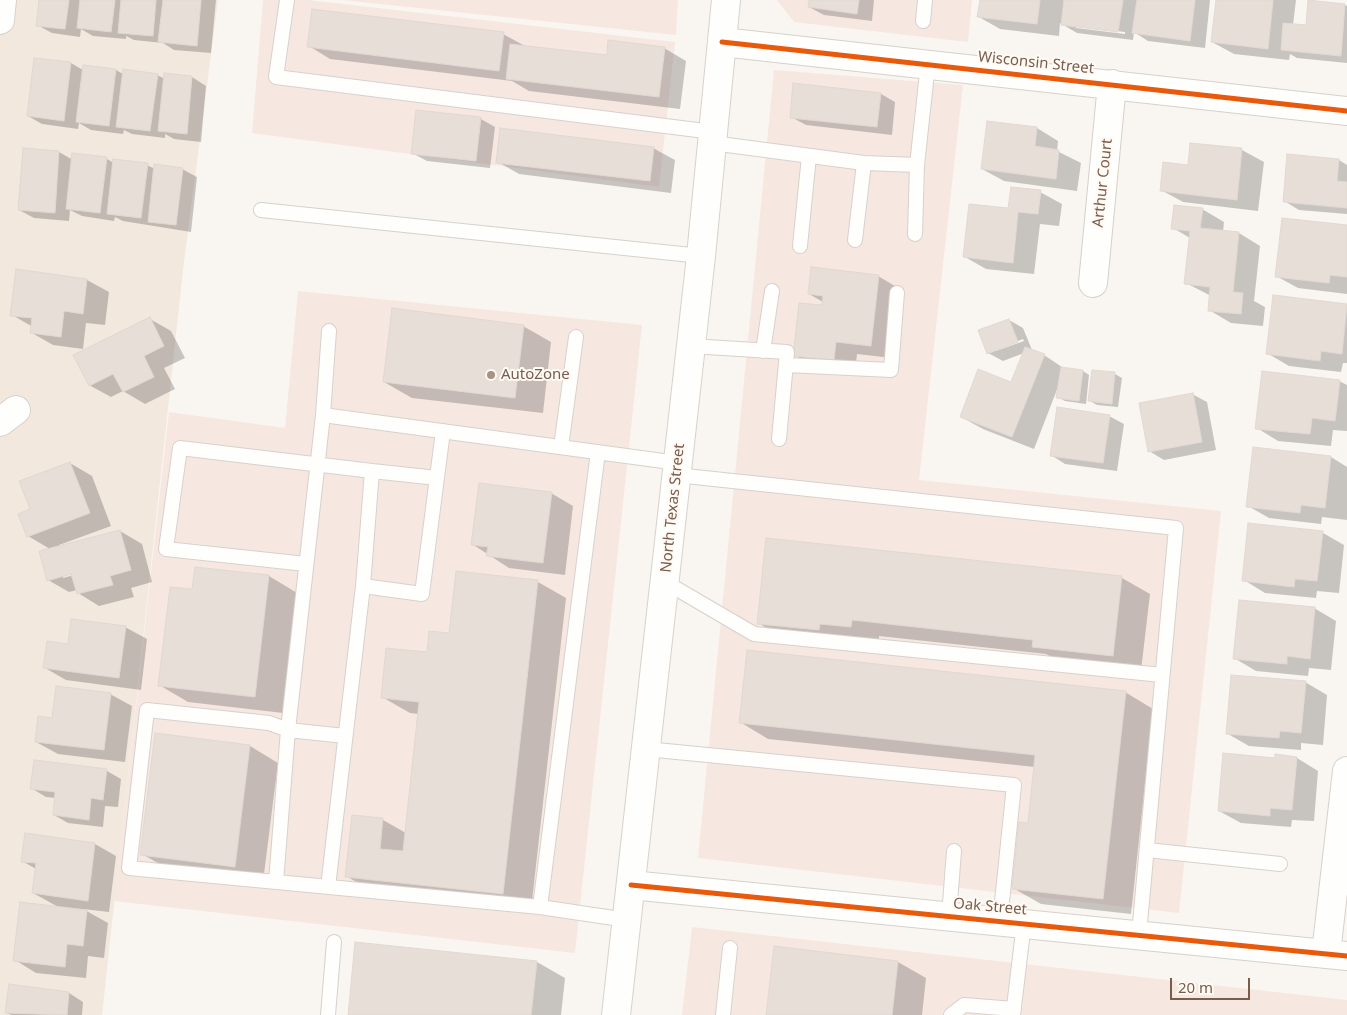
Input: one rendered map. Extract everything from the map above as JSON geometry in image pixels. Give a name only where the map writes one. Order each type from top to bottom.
[{"type":"street","points":[[0,20],[2,0]]},
{"type":"street","name":"North Texas Street","points":[[616,1015],[701,256],[726,0]]},
{"type":"street","name":"Wisconsin Street","points":[[722,42],[1347,111]]},
{"type":"street","name":"Arthur Court","points":[[1093,283],[1112,84]]},
{"type":"street","points":[[1337,955],[1347,771]]},
{"type":"street","name":"Oak Street","points":[[631,885],[1337,955]]},
{"type":"lane","points":[[287,0],[276,77],[712,138],[809,156],[917,166]]},
{"type":"lane","points":[[923,21],[925,0]]},
{"type":"lane","points":[[915,234],[917,166],[928,64]]},
{"type":"lane","points":[[800,246],[809,156]]},
{"type":"lane","points":[[855,240],[864,162]]},
{"type":"lane","points":[[261,210],[701,256]]},
{"type":"lane","points":[[763,351],[772,291]]},
{"type":"lane","points":[[786,365],[891,370],[897,293]]},
{"type":"lane","points":[[276,882],[288,730],[323,415],[329,331]]},
{"type":"lane","points":[[561,447],[576,337]]},
{"type":"lane","points":[[691,346],[787,352],[779,439]]},
{"type":"lane","points":[[323,415],[598,452],[677,469],[1176,528],[1139,934]]},
{"type":"lane","points":[[363,586],[422,594],[443,432]]},
{"type":"lane","points":[[306,564],[166,549],[180,448],[437,478]]},
{"type":"lane","points":[[540,907],[598,452]]},
{"type":"lane","points":[[328,887],[363,586],[372,471]]},
{"type":"lane","points":[[664,582],[754,634],[1162,675]]},
{"type":"lane","points":[[345,736],[288,730],[269,723],[147,710],[130,868],[540,907],[627,920]]},
{"type":"lane","points":[[646,748],[1014,785],[1007,856],[1012,922],[1013,1012],[964,1005],[951,1015]]},
{"type":"lane","points":[[1147,850],[1280,864]]},
{"type":"lane","points":[[949,916],[954,851]]},
{"type":"lane","points":[[328,1015],[334,942]]},
{"type":"lane","points":[[723,1015],[730,948]]},
{"type":"shaded area","points":[[0,0],[218,0],[183,270],[102,1015],[0,1015]]},
{"type":"shaded area","points":[[263,0],[308,0],[675,42],[659,187],[252,133]]},
{"type":"shaded area","points":[[342,0],[678,0],[676,35]]},
{"type":"shaded area","points":[[777,0],[972,0],[968,42],[794,22]]},
{"type":"shaded area","points":[[774,70],[963,85],[919,480],[1221,511],[1179,913],[698,858]]},
{"type":"shaded area","points":[[298,291],[642,325],[575,953],[114,901],[169,412],[285,428]]},
{"type":"shaded area","points":[[692,927],[1347,1000],[1347,1015],[682,1015]]},
{"type":"building","points":[[39,0],[69,0],[65,29],[36,26]]},
{"type":"building","points":[[80,0],[115,0],[111,32],[77,28]]},
{"type":"building","points":[[121,0],[156,0],[153,36],[118,33]]},
{"type":"building","points":[[163,0],[201,0],[197,46],[158,42]]},
{"type":"building","points":[[809,0],[859,0],[857,14],[808,7]]},
{"type":"building","points":[[980,0],[1040,0],[1037,24],[977,17]]},
{"type":"building","points":[[1064,0],[1123,0],[1118,32],[1061,25]]},
{"type":"building","points":[[1137,0],[1195,0],[1190,41],[1132,33]]},
{"type":"building","points":[[1216,0],[1273,0],[1268,49],[1211,42]]},
{"type":"building","points":[[1308,0],[1345,4],[1341,56],[1281,50],[1283,23],[1306,25]]},
{"type":"building","points":[[312,9],[504,32],[499,71],[307,47]]},
{"type":"building","points":[[608,40],[665,47],[659,97],[506,79],[510,44],[607,55]]},
{"type":"building","points":[[34,58],[71,62],[64,121],[27,116]]},
{"type":"building","points":[[83,65],[116,69],[109,126],[76,122]]},
{"type":"building","points":[[123,69],[158,74],[150,131],[116,127]]},
{"type":"building","points":[[164,73],[192,76],[187,134],[158,131]]},
{"type":"building","points":[[793,83],[881,93],[877,127],[790,118]]},
{"type":"building","points":[[416,110],[481,117],[476,161],[411,154]]},
{"type":"building","points":[[987,121],[1037,127],[1035,146],[1059,150],[1056,179],[981,169]]},
{"type":"building","points":[[500,128],[654,147],[650,181],[496,163]]},
{"type":"building","points":[[1190,143],[1242,148],[1237,200],[1160,191],[1163,162],[1188,165]]},
{"type":"building","points":[[23,148],[59,151],[55,213],[18,210]]},
{"type":"building","points":[[72,153],[107,157],[100,213],[66,209]]},
{"type":"building","points":[[1287,154],[1339,159],[1337,181],[1347,182],[1347,208],[1283,202]]},
{"type":"building","points":[[113,159],[148,163],[141,218],[107,214]]},
{"type":"building","points":[[154,164],[183,168],[176,225],[148,222]]},
{"type":"building","points":[[1011,187],[1041,190],[1038,214],[1018,212],[1013,263],[963,257],[969,204],[1008,208]]},
{"type":"building","points":[[1174,205],[1203,208],[1200,228],[1239,232],[1233,292],[1243,293],[1241,314],[1208,311],[1210,287],[1184,284],[1190,231],[1171,229]]},
{"type":"building","points":[[1282,218],[1347,225],[1347,277],[1330,275],[1329,283],[1275,277]]},
{"type":"building","points":[[811,267],[879,275],[871,346],[836,342],[834,360],[793,356],[799,303],[822,305],[823,296],[808,294]]},
{"type":"building","points":[[16,269],[87,279],[83,314],[64,311],[61,337],[30,333],[32,318],[10,316]]},
{"type":"building","points":[[1273,295],[1347,304],[1342,354],[1321,351],[1320,361],[1266,354]]},
{"type":"building","points":[[392,308],[524,325],[515,398],[383,382]]},
{"type":"building","points":[[150,317],[164,346],[144,356],[154,377],[123,392],[113,374],[89,386],[73,355]]},
{"type":"building","points":[[1009,319],[1018,342],[987,354],[978,330]]},
{"type":"building","points":[[1025,347],[1045,354],[1012,437],[960,417],[978,369],[1011,382]]},
{"type":"building","points":[[1061,367],[1083,370],[1079,401],[1056,398]]},
{"type":"building","points":[[1092,370],[1115,372],[1112,404],[1088,401]]},
{"type":"building","points":[[1262,371],[1340,380],[1335,421],[1312,418],[1310,434],[1255,429]]},
{"type":"building","points":[[1193,393],[1202,442],[1148,452],[1139,403]]},
{"type":"building","points":[[1057,407],[1110,415],[1103,463],[1050,456]]},
{"type":"building","points":[[1253,447],[1331,456],[1325,508],[1301,505],[1300,513],[1246,507]]},
{"type":"building","points":[[70,462],[90,513],[27,537],[18,514],[30,509],[19,481]]},
{"type":"building","points":[[479,483],[552,492],[543,563],[486,556],[488,547],[471,545]]},
{"type":"building","points":[[1248,523],[1323,531],[1317,581],[1295,579],[1294,587],[1242,581]]},
{"type":"building","points":[[120,530],[131,570],[110,576],[113,585],[77,594],[71,574],[47,581],[39,551]]},
{"type":"building","points":[[766,538],[1122,576],[1113,656],[1032,647],[1033,640],[852,620],[851,627],[820,624],[819,630],[757,624]]},
{"type":"building","points":[[195,567],[269,575],[255,697],[158,686],[170,587],[192,589]]},
{"type":"building","points":[[456,571],[538,580],[503,894],[345,877],[352,815],[383,818],[380,849],[403,851],[419,702],[381,698],[386,648],[427,652],[429,631],[449,633]]},
{"type":"building","points":[[1239,600],[1315,607],[1310,659],[1287,656],[1287,664],[1233,659]]},
{"type":"building","points":[[71,619],[126,626],[119,678],[43,668],[47,641],[68,644]]},
{"type":"building","points":[[747,650],[1126,691],[1103,899],[1012,889],[1019,822],[1028,823],[1035,755],[739,723]]},
{"type":"building","points":[[1231,675],[1306,681],[1301,733],[1280,731],[1279,738],[1226,734]]},
{"type":"building","points":[[56,686],[111,693],[104,750],[35,742],[38,716],[52,718]]},
{"type":"building","points":[[155,733],[250,745],[235,867],[140,855]]},
{"type":"building","points":[[1223,753],[1275,758],[1275,754],[1297,757],[1292,810],[1270,808],[1270,816],[1218,811]]},
{"type":"building","points":[[34,760],[107,769],[103,800],[91,798],[89,820],[53,815],[55,792],[30,789]]},
{"type":"building","points":[[25,833],[95,843],[88,901],[32,893],[36,863],[21,862]]},
{"type":"building","points":[[20,902],[87,910],[83,946],[67,944],[65,967],[13,961]]},
{"type":"building","points":[[355,942],[537,961],[531,1015],[348,1015]]},
{"type":"building","points":[[774,946],[898,961],[892,1015],[766,1015]]},
{"type":"building","points":[[9,984],[69,992],[67,1015],[5,1013]]},
{"type":"cycle path","points":[[722,42],[1347,111]]},
{"type":"cycle path","points":[[631,885],[1347,956]]},
{"type":"place","name":"AutoZone","points":[[491,375]]}]
